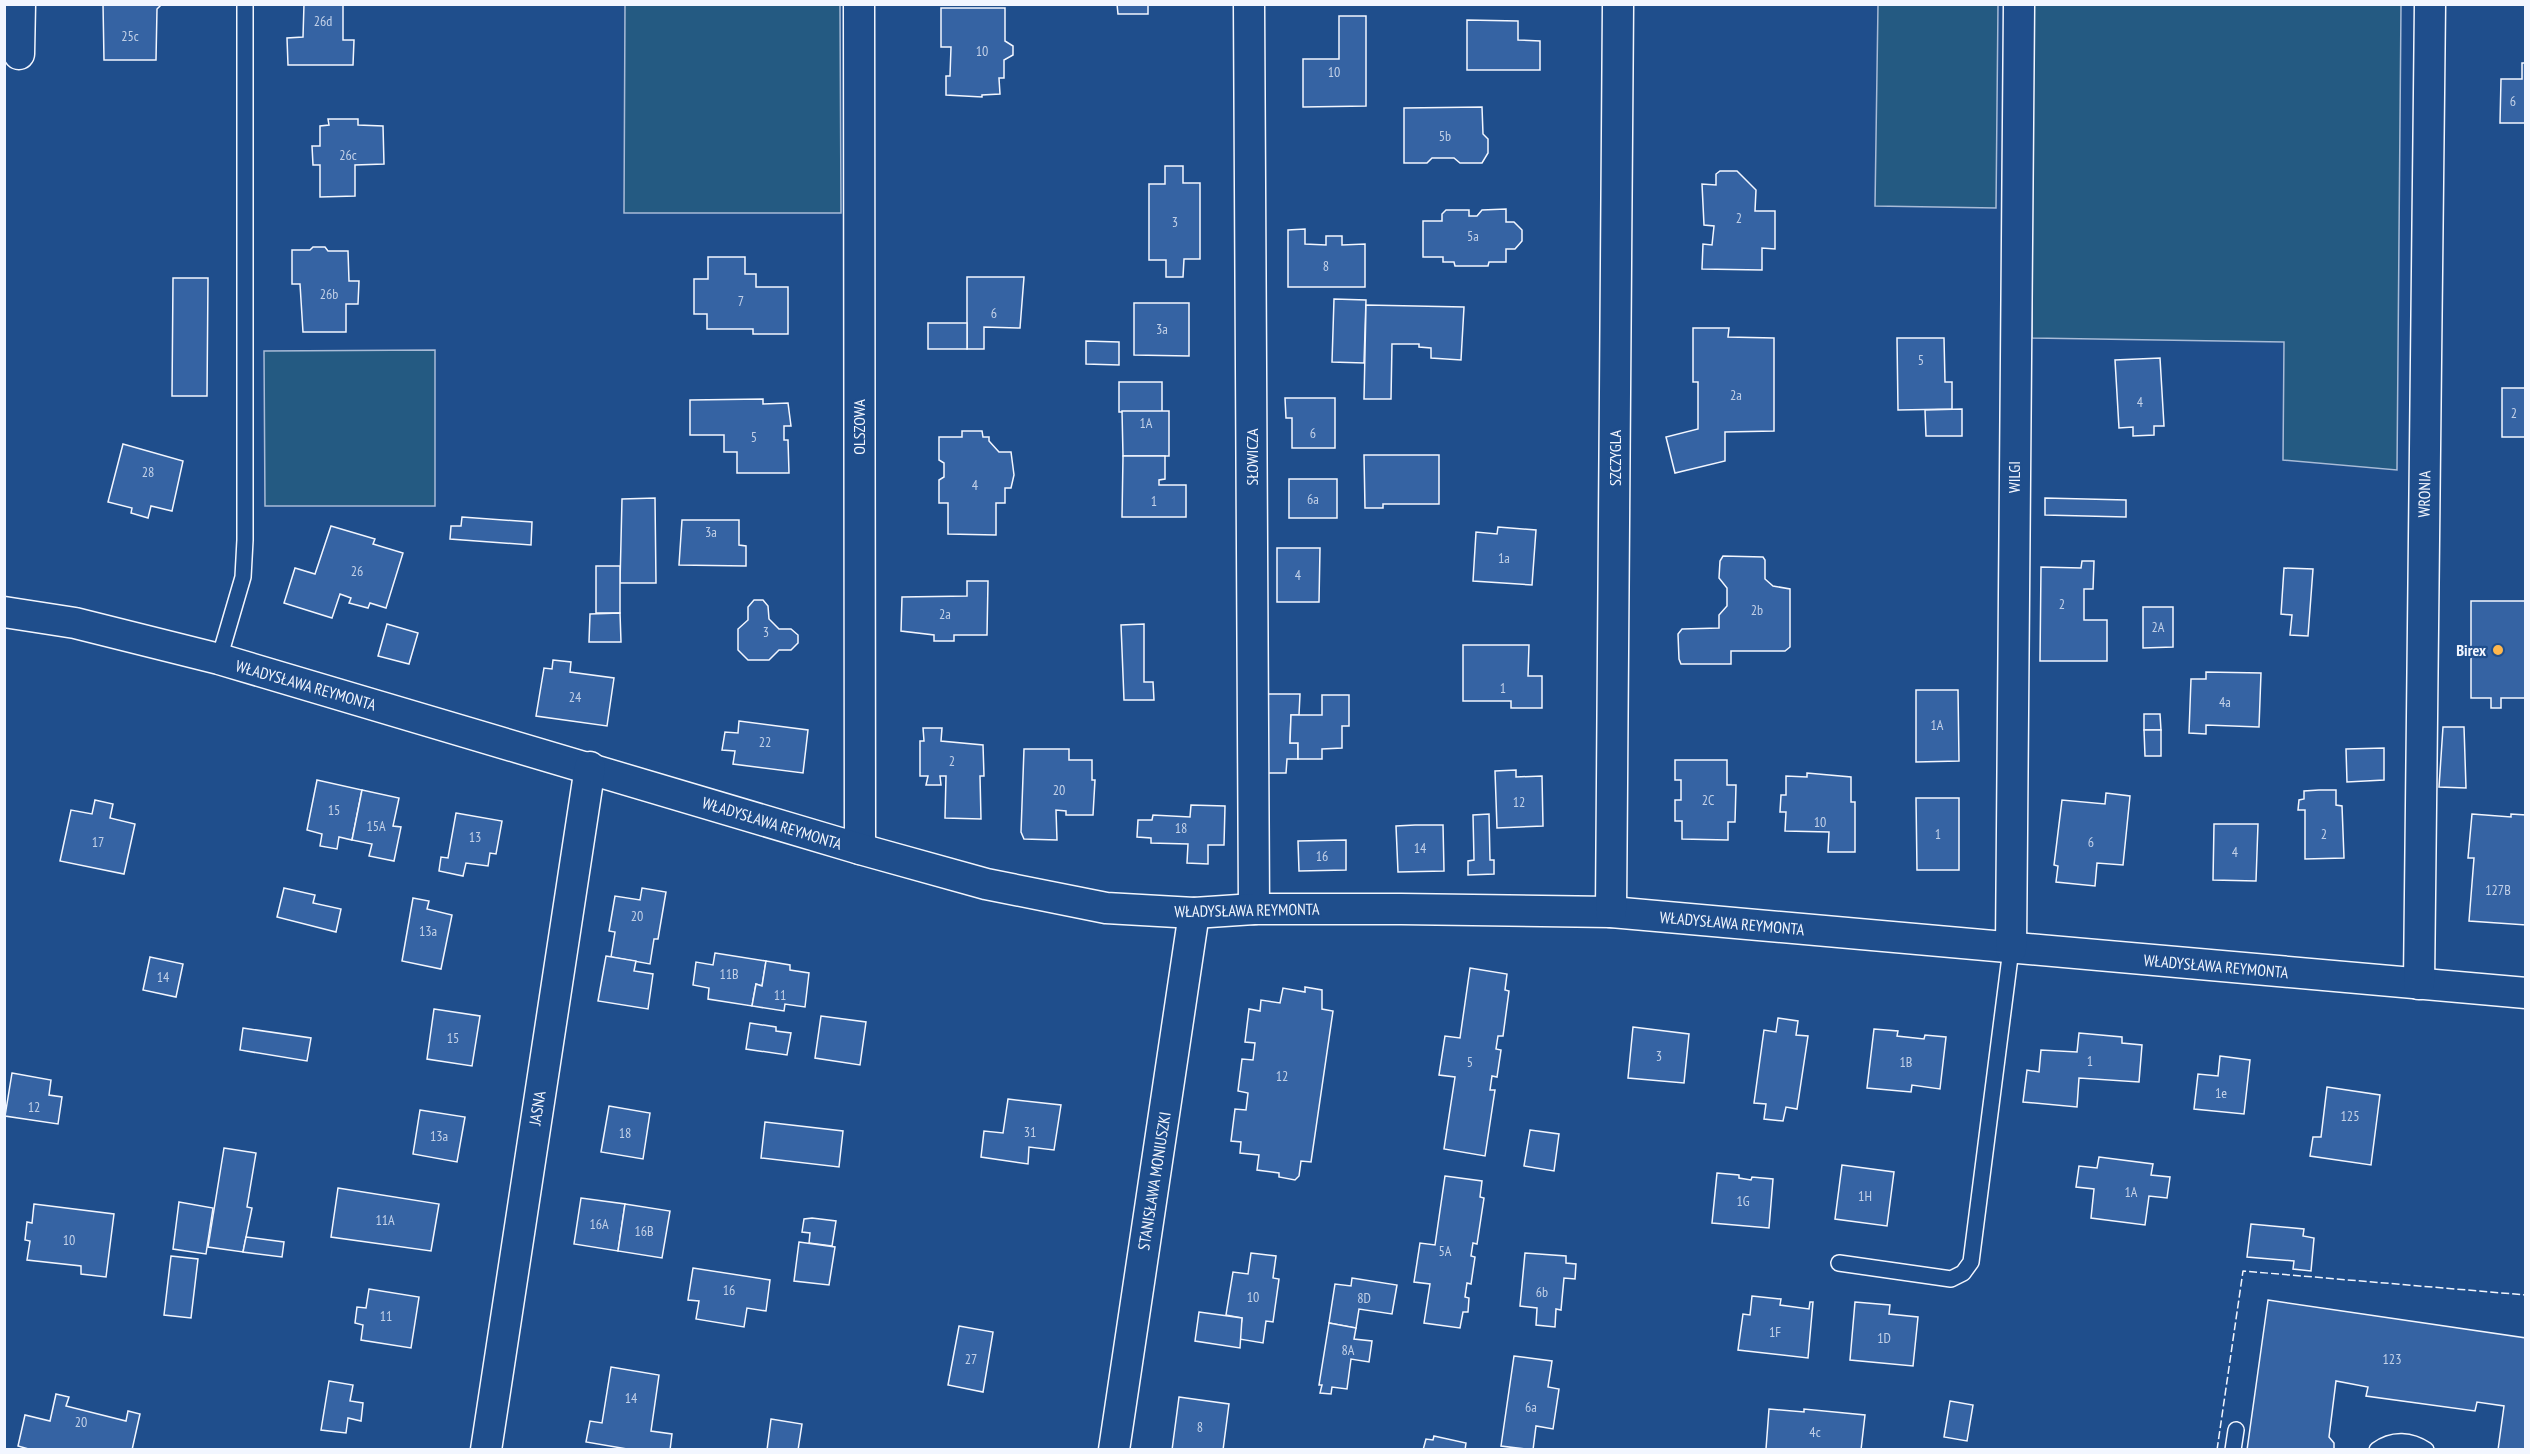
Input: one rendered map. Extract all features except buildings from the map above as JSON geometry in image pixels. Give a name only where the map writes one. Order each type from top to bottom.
[{"type":"street","points":[[19,54],[20,4]]},
{"type":"street","name":"OLSZOWA","points":[[859,4],[860,849]]},
{"type":"street","name":"SŁOWICZA","points":[[1249,4],[1254,909]]},
{"type":"street","name":"SZCZYGLA","points":[[1611,912],[1618,4]]},
{"type":"street","name":"WRONIA","points":[[2419,984],[2430,4]]},
{"type":"street","name":"WILGI","points":[[2011,949],[2019,5]]},
{"type":"street","name":"WŁADYSŁAWA REYMONTA","points":[[4,612],[75,623],[219,659],[590,767],[860,849],[986,884],[1106,908],[1194,913],[1254,909],[1611,912],[2526,993]]},
{"type":"street","name":"JASNA","points":[[486,1449],[590,767]]},
{"type":"street","name":"STANISŁAWA MONIUSZKI","points":[[1114,1449],[1194,913]]},
{"type":"lane","points":[[219,659],[243,577],[245,540],[245,4]]},
{"type":"lane","points":[[1839,1263],[1951,1279],[1963,1273],[1971,1262],[2011,949]]},
{"type":"lane","points":[[2233,1449],[2236,1430]]},
{"type":"lane","points":[[2377,1449],[2399,1441],[2415,1442],[2426,1449]]},
{"type":"shaded area","points":[[625,5],[840,5],[841,213],[624,213]]},
{"type":"shaded area","points":[[1878,5],[1998,5],[1996,208],[1875,206]]},
{"type":"shaded area","points":[[2033,5],[2401,5],[2397,470],[2283,460],[2284,342],[2032,338]]},
{"type":"shaded area","points":[[435,350],[435,506],[265,506],[264,351]]},
{"type":"fence","points":[[2217,1450],[2243,1271],[2526,1295]]},
{"type":"place","name":"Birex","points":[[2498,650]]}]
